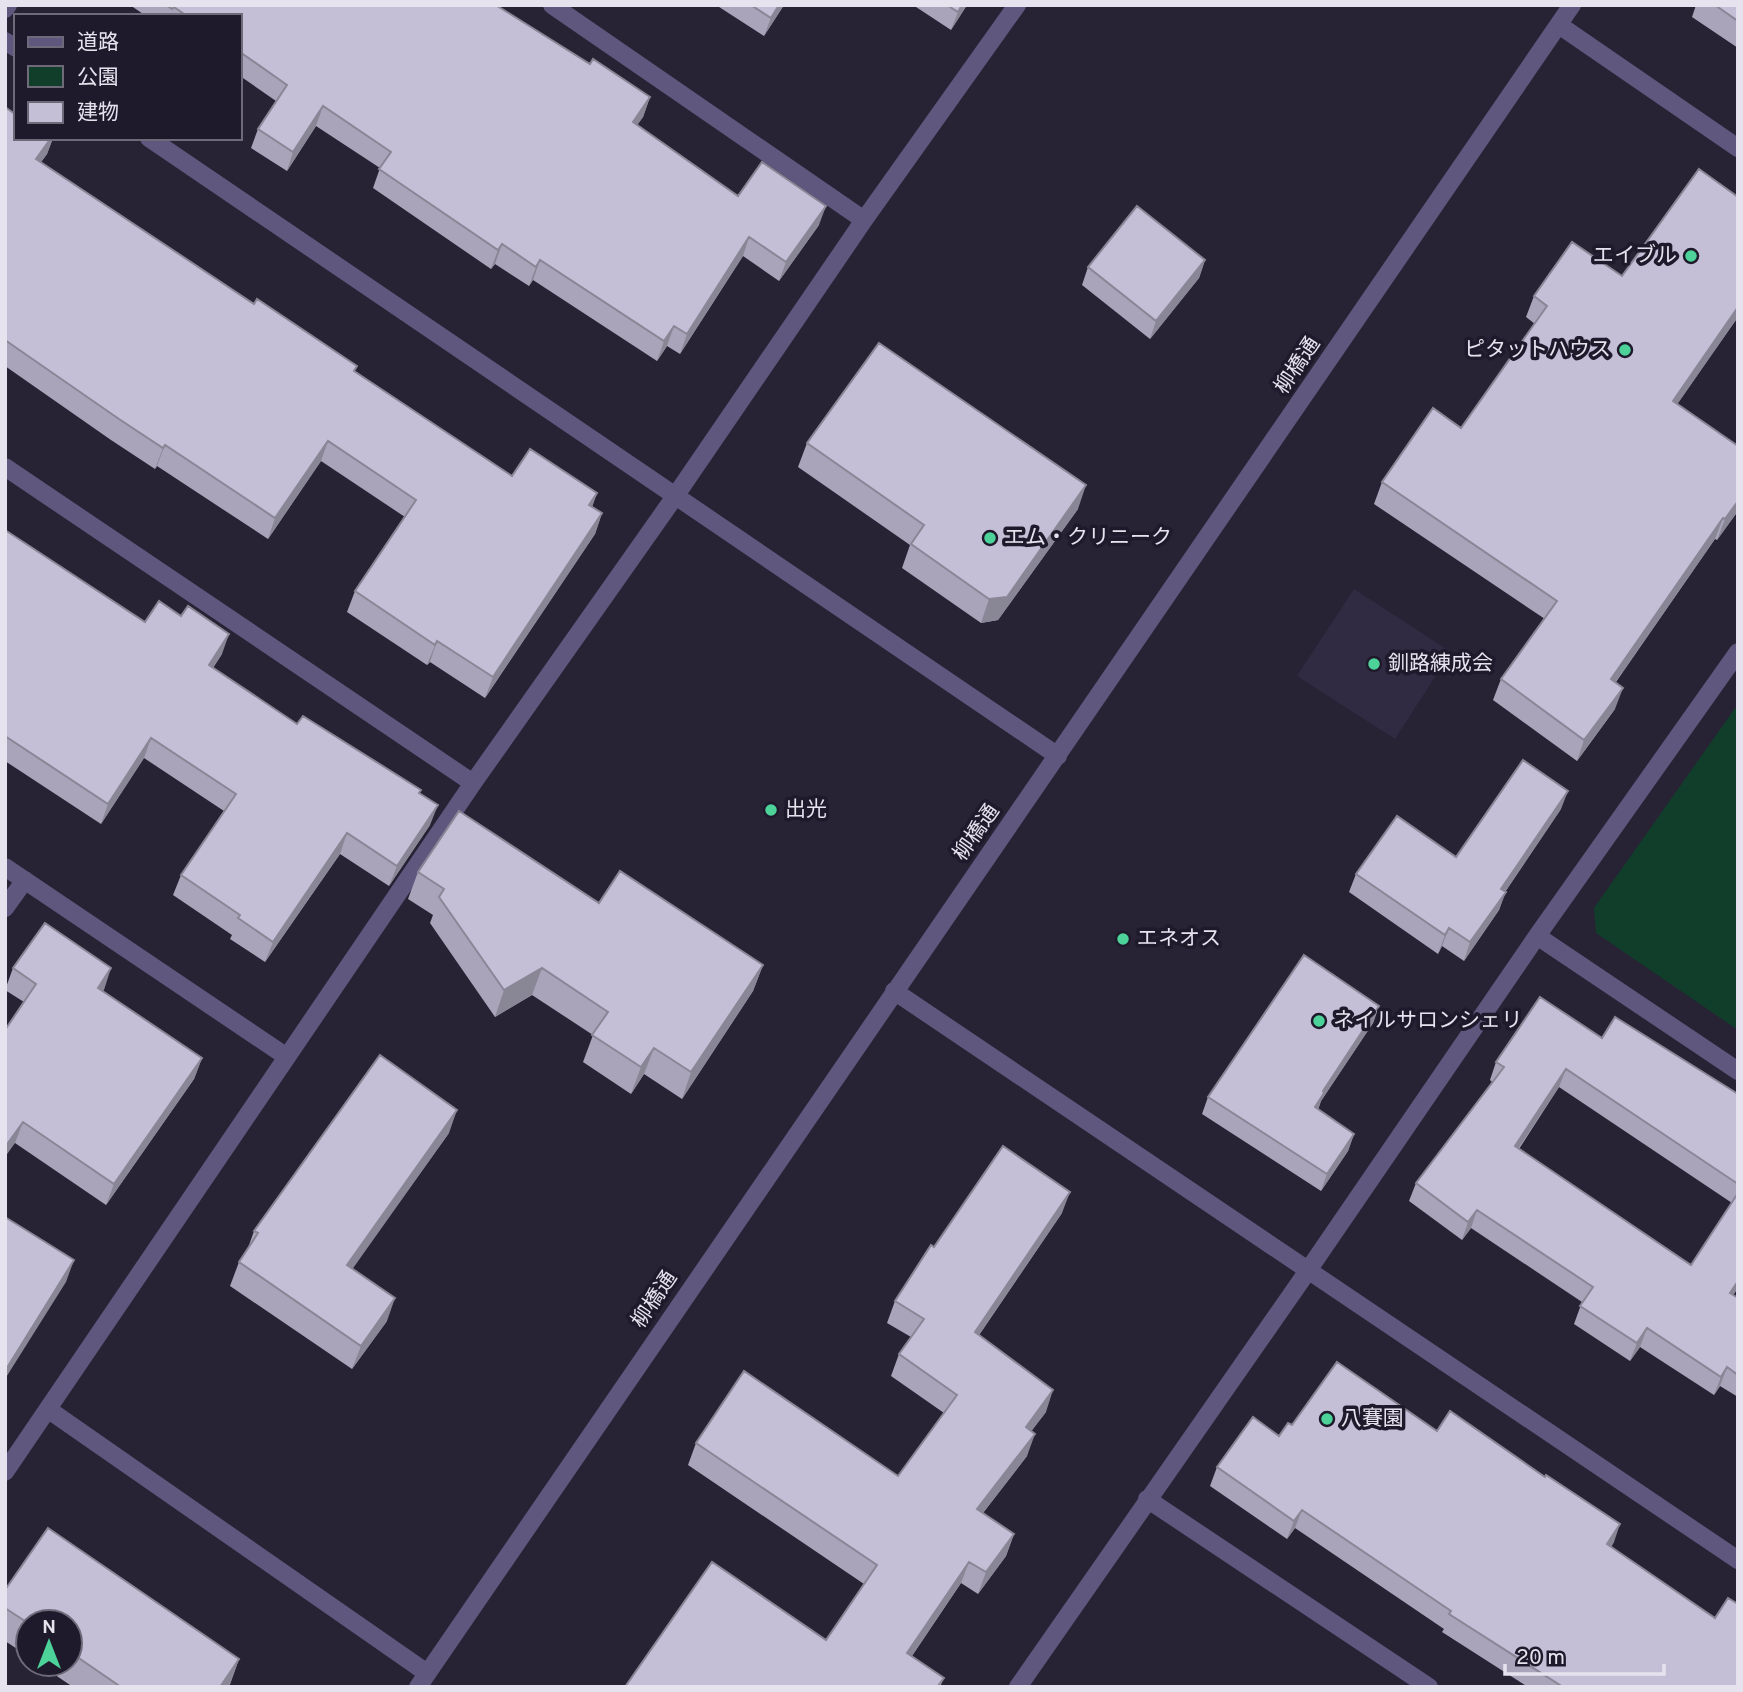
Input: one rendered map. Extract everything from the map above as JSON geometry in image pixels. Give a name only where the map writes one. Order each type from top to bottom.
[{"type":"street","points":[[552,5],[864,220]]},
{"type":"street","points":[[5,1472],[473,783],[676,495],[864,220],[1017,5]]},
{"type":"street","name":"柳橋通","points":[[423,1680],[1572,5]]},
{"type":"street","points":[[1559,25],[1738,148]]},
{"type":"street","points":[[152,140],[1058,756]]},
{"type":"street","points":[[5,467],[473,783]]},
{"type":"street","points":[[1018,1687],[1537,936],[1738,652]]},
{"type":"street","points":[[5,867],[286,1058]]},
{"type":"street","points":[[5,908],[25,880]]},
{"type":"street","points":[[1537,936],[1738,1072]]},
{"type":"street","points":[[894,990],[1307,1272],[1738,1560]]},
{"type":"street","points":[[49,1410],[423,1680]]},
{"type":"street","points":[[1147,1499],[1429,1687]]},
{"type":"shaded area","name":"釧路練成会","points":[[1354,589],[1451,652],[1395,739],[1297,676]]},
{"type":"green space","points":[[1738,704],[1738,1025],[1735,1028],[1596,933],[1594,908]]},
{"type":"building","points":[[166,5],[501,5],[499,7],[590,64],[593,59],[650,97],[633,122],[738,196],[762,162],[826,206],[786,262],[749,237],[687,334],[674,326],[664,341],[540,260],[536,267],[502,244],[498,250],[379,169],[391,152],[323,106],[293,152],[258,129],[287,85],[242,53],[242,14],[184,14],[174,7],[172,9]]},
{"type":"building","points":[[751,5],[779,5],[771,18]]},
{"type":"building","points":[[947,5],[962,5],[958,12]]},
{"type":"building","points":[[1715,5],[1738,5],[1738,21]]},
{"type":"building","points":[[5,107],[14,113],[14,140],[50,140],[36,159],[254,304],[257,299],[357,366],[354,371],[512,476],[530,449],[597,493],[589,505],[602,513],[493,677],[437,641],[435,645],[355,591],[416,500],[328,441],[275,518],[165,445],[163,448],[119,419],[5,340]]},
{"type":"building","points":[[1699,169],[1738,197],[1738,307],[1673,401],[1738,446],[1738,501],[1725,519],[1723,518],[1611,679],[1623,688],[1584,740],[1501,679],[1557,601],[1382,482],[1433,408],[1461,428],[1547,306],[1534,296],[1572,242],[1622,276]]},
{"type":"building","points":[[1137,206],[1205,260],[1156,321],[1088,267]]},
{"type":"building","points":[[879,343],[1086,485],[1007,597],[989,599],[911,544],[924,525],[807,443]]},
{"type":"building","points":[[5,530],[145,622],[159,601],[181,616],[188,606],[229,634],[209,665],[297,724],[303,716],[421,790],[419,793],[438,805],[397,866],[347,833],[273,942],[238,918],[240,915],[181,875],[236,794],[151,738],[108,804],[5,736]]},
{"type":"building","points":[[1523,760],[1568,791],[1501,889],[1506,892],[1470,942],[1449,928],[1445,935],[1356,874],[1397,816],[1456,857]]},
{"type":"building","points":[[459,811],[599,903],[620,871],[763,965],[691,1072],[654,1048],[641,1067],[592,1035],[608,1012],[542,968],[504,990],[439,897],[444,889],[418,872]]},
{"type":"building","points":[[45,923],[111,968],[98,988],[202,1058],[114,1184],[23,1122],[5,1147],[5,1030],[36,984],[13,968]]},
{"type":"building","points":[[1304,955],[1379,1006],[1315,1107],[1354,1134],[1327,1174],[1208,1097]]},
{"type":"building","points":[[1540,997],[1602,1038],[1615,1017],[1738,1094],[1738,1184],[1566,1069],[1515,1146],[1691,1265],[1738,1193],[1738,1281],[1730,1293],[1738,1298],[1738,1375],[1727,1367],[1721,1377],[1647,1328],[1637,1343],[1580,1306],[1593,1287],[1477,1210],[1468,1222],[1416,1183],[1504,1067],[1496,1062]]},
{"type":"building","points":[[380,1055],[457,1110],[347,1265],[395,1298],[361,1346],[239,1262],[258,1233],[254,1231]]},
{"type":"building","points":[[1003,1146],[1070,1192],[975,1332],[1053,1390],[1026,1427],[1035,1434],[977,1509],[1014,1534],[986,1572],[969,1562],[907,1653],[944,1678],[937,1687],[625,1687],[712,1562],[826,1640],[877,1565],[696,1443],[744,1371],[898,1476],[957,1395],[899,1354],[924,1319],[895,1301],[931,1245],[934,1247]]},
{"type":"building","points":[[5,1217],[74,1260],[5,1371]]},
{"type":"building","points":[[1337,1362],[1437,1431],[1450,1411],[1545,1477],[1546,1475],[1620,1524],[1607,1544],[1715,1618],[1728,1598],[1738,1604],[1738,1687],[1563,1687],[1449,1614],[1451,1611],[1302,1510],[1294,1521],[1217,1467],[1253,1417],[1279,1436],[1288,1423],[1292,1425]]},
{"type":"building","points":[[48,1528],[239,1659],[220,1687],[121,1687],[84,1662],[84,1608],[14,1608],[14,1614],[5,1608],[5,1590]]},
{"type":"place","name":"エイブル","points":[[1691,256]]},
{"type":"place","name":"ピタットハウス","points":[[1625,350]]},
{"type":"place","name":"エム・クリニーク","points":[[990,538]]},
{"type":"place","name":"釧路練成会","points":[[1374,664]]},
{"type":"place","name":"出光","points":[[771,810]]},
{"type":"place","name":"エネオス","points":[[1123,939]]},
{"type":"place","name":"ネイルサロンシェリ","points":[[1319,1021]]},
{"type":"place","name":"八賽園","points":[[1327,1419]]}]
